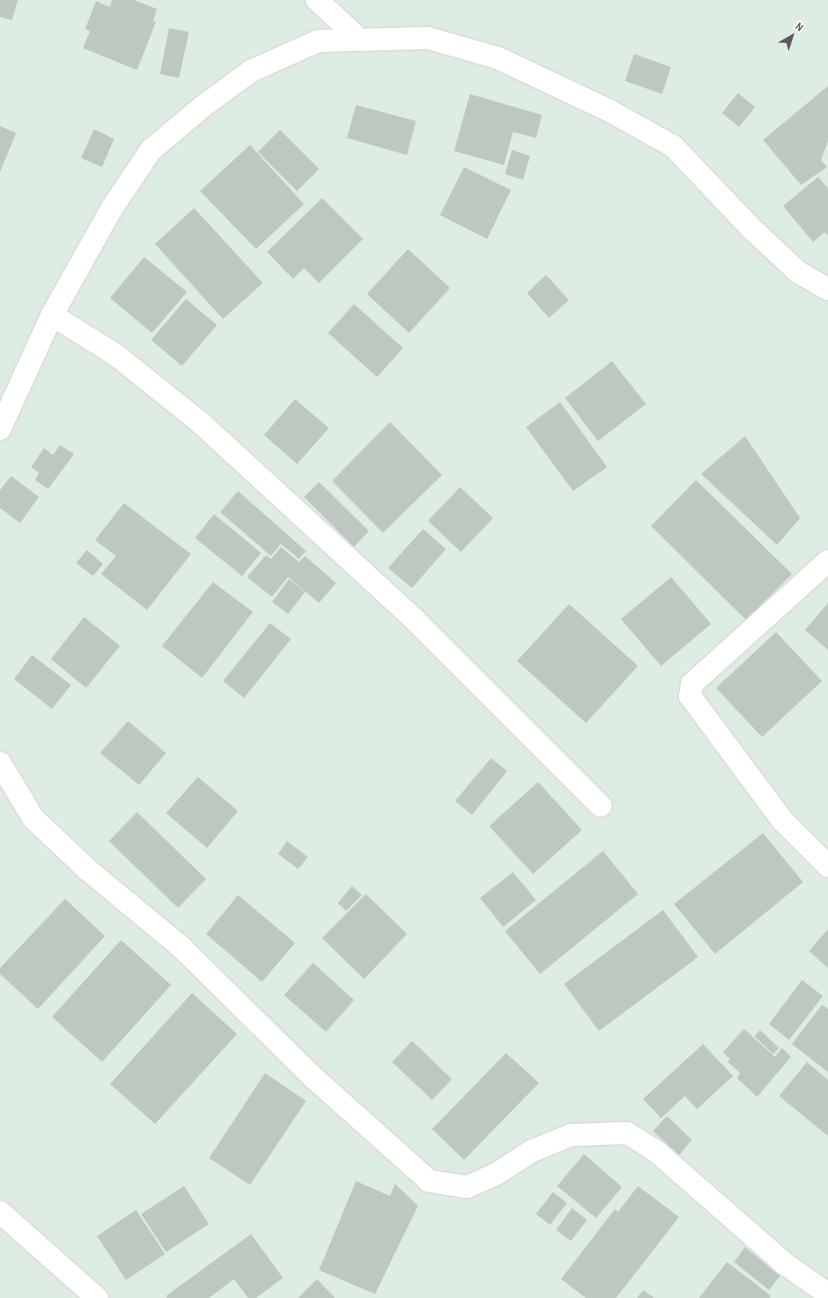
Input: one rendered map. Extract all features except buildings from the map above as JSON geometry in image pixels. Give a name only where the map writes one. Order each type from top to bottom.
[{"type":"street","points":[[317,0],[359,39]]},
{"type":"street","points":[[0,429],[52,315],[112,208],[151,150],[202,107],[251,71],[318,42],[359,39],[435,40],[498,58],[610,111],[673,146],[751,228],[798,272],[828,288]]},
{"type":"street","points":[[52,315],[116,355],[202,424],[414,619],[601,806]]},
{"type":"street","points":[[828,561],[692,684],[690,696],[782,820],[828,866]]},
{"type":"street","points":[[0,763],[33,818],[88,870],[181,947],[314,1078],[429,1181],[467,1187],[496,1174],[532,1151],[571,1135],[627,1133],[656,1151],[785,1264],[828,1294]]},
{"type":"street","points":[[0,1212],[97,1298]]}]
